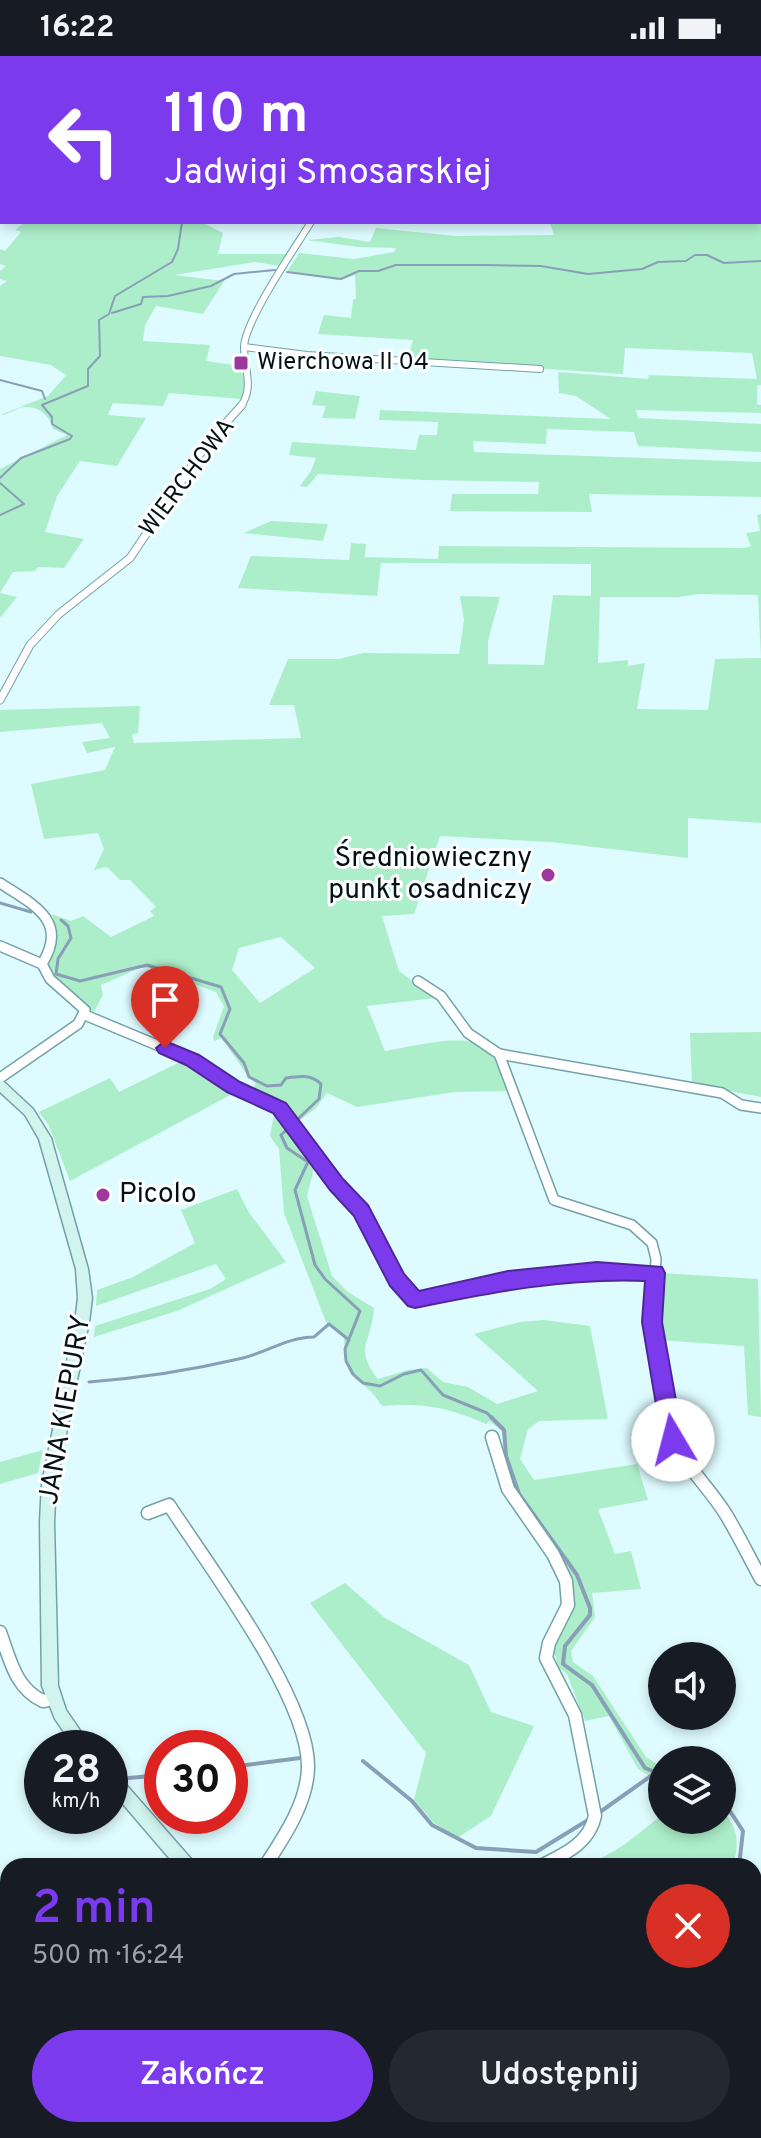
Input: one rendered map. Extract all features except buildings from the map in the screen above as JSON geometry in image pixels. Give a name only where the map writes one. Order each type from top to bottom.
[{"type":"street","name":"WIERCHOWA","points":[[0,700],[30,645],[59,614],[130,558],[206,445],[244,403],[249,383],[244,347],[269,288],[295,252],[310,224]]},
{"type":"street","points":[[244,347],[307,355],[540,369]]},
{"type":"street","points":[[0,883],[43,916],[53,928],[54,940],[42,964],[45,973],[82,1006],[85,1015],[193,1060],[234,1087],[274,1103],[288,1117],[337,1185],[361,1211],[397,1280],[415,1300],[508,1280],[597,1271],[655,1273]]},
{"type":"street","points":[[0,946],[42,964]]},
{"type":"street","points":[[418,981],[441,996],[468,1033],[499,1054],[722,1093],[741,1105],[761,1108]]},
{"type":"street","points":[[0,1078],[78,1024],[85,1015]]},
{"type":"street","points":[[499,1054],[510,1090],[526,1120],[551,1196],[564,1206],[623,1221],[642,1232],[654,1248],[652,1322],[673,1440],[688,1467],[724,1511],[761,1579]]},
{"type":"street","name":"JANA KIEPURY","points":[[0,1085],[29,1112],[45,1138],[77,1246],[84,1284],[82,1322],[47,1500],[50,1686],[69,1730]]},
{"type":"street","points":[[492,1437],[508,1489],[544,1540],[568,1588],[568,1609],[548,1643],[546,1658],[562,1681],[577,1714],[595,1816],[592,1831],[586,1838],[554,1858]]},
{"type":"street","points":[[148,1513],[169,1505],[286,1693],[307,1744],[308,1766],[300,1803],[269,1858]]},
{"type":"street","points":[[0,1632],[15,1674],[26,1692],[43,1701],[54,1699]]},
{"type":"street","points":[[128,1798],[179,1858]]},
{"type":"green space","points":[[22,224],[206,224],[223,233],[218,254],[288,254],[280,266],[255,262],[174,275],[224,281],[203,314],[156,306],[145,325],[143,341],[210,345],[206,361],[241,366],[245,383],[242,399],[169,393],[163,406],[113,403],[108,415],[146,418],[117,466],[80,461],[57,496],[45,532],[84,539],[64,568],[38,567],[35,571],[13,572],[0,593],[0,469],[67,435],[53,429],[47,416],[35,408],[22,407],[0,415],[48,396],[66,375],[51,365],[0,356],[0,286],[7,281],[0,279],[0,271],[6,266],[0,264],[0,249],[5,251],[21,232],[15,230]]},
{"type":"green space","points":[[550,224],[761,224],[761,385],[757,386],[757,404],[761,405],[761,413],[636,410],[638,418],[761,424],[761,452],[638,446],[634,432],[547,429],[546,444],[473,441],[474,452],[761,462],[761,497],[589,494],[592,512],[450,511],[452,494],[538,494],[539,482],[318,474],[307,487],[300,486],[316,458],[289,455],[292,442],[416,450],[419,435],[437,435],[438,422],[379,420],[380,410],[611,419],[576,396],[559,393],[558,372],[648,379],[649,375],[757,379],[752,353],[625,348],[623,374],[407,360],[413,340],[318,334],[324,315],[351,318],[353,299],[356,299],[355,275],[337,280],[287,272],[299,253],[354,259],[394,252],[396,248],[358,247],[307,240],[339,237],[370,242],[376,228],[456,236],[554,235]]},
{"type":"green space","points":[[316,391],[360,396],[355,419],[322,418],[326,406],[312,405]]},
{"type":"green space","points":[[761,514],[761,658],[761,823],[688,818],[688,858],[551,842],[440,836],[414,914],[382,916],[399,971],[436,998],[367,1006],[385,1051],[455,1040],[481,1044],[497,1059],[507,1091],[455,1092],[357,1107],[327,1093],[316,1108],[299,1121],[272,1098],[252,1090],[256,1083],[221,1038],[214,1041],[224,1006],[216,992],[149,968],[140,968],[101,985],[103,995],[94,1012],[52,977],[47,968],[57,936],[52,914],[71,921],[83,916],[111,937],[154,916],[150,911],[156,907],[130,880],[120,880],[107,867],[94,870],[104,849],[98,833],[44,839],[31,784],[105,770],[115,747],[87,753],[82,742],[110,738],[102,723],[0,732],[0,710],[140,706],[138,733],[132,735],[134,743],[301,738],[294,705],[269,705],[288,659],[339,659],[363,653],[459,654],[464,620],[460,596],[500,597],[488,641],[488,664],[544,665],[553,595],[591,596],[591,564],[381,563],[377,596],[238,588],[251,556],[349,560],[351,543],[366,544],[365,557],[438,559],[439,546],[744,548],[751,546],[746,533],[760,531],[757,515]],"holes":[[[758,595],[761,658],[715,659],[708,710],[637,709],[645,663],[628,666],[628,660],[598,663],[600,597]],[[281,937],[315,968],[260,1003],[232,970],[239,948]]]},
{"type":"green space","points":[[271,521],[328,524],[323,541],[244,533]]},
{"type":"green space","points":[[0,593],[17,597],[0,618]]},
{"type":"green space","points":[[761,1032],[761,1097],[692,1084],[690,1033]]},
{"type":"green space","points":[[184,1060],[236,1092],[70,1181],[49,1126],[39,1112],[110,1078],[119,1092]]},
{"type":"green space","points":[[275,1110],[316,1160],[307,1196],[332,1276],[348,1292],[374,1308],[365,1352],[378,1379],[427,1368],[443,1382],[468,1387],[497,1404],[538,1391],[474,1334],[520,1322],[544,1320],[590,1326],[608,1419],[539,1421],[528,1429],[520,1459],[534,1480],[637,1464],[648,1500],[598,1509],[615,1554],[631,1551],[641,1589],[592,1593],[595,1617],[571,1651],[573,1662],[593,1676],[648,1758],[648,1775],[638,1769],[609,1716],[585,1721],[567,1674],[559,1668],[553,1649],[570,1616],[574,1592],[571,1576],[555,1548],[511,1488],[502,1431],[489,1421],[486,1424],[435,1408],[382,1406],[351,1374],[344,1338],[326,1322],[284,1213],[279,1149],[270,1136]]},
{"type":"green space","points":[[237,1189],[248,1211],[286,1262],[177,1311],[94,1337],[95,1326],[210,1289],[226,1279],[216,1264],[96,1306],[97,1290],[133,1277],[195,1243],[181,1210]]},
{"type":"green space","points":[[661,1273],[758,1279],[761,1417],[748,1415],[744,1346],[658,1340]]},
{"type":"green space","points":[[43,1450],[38,1473],[0,1484],[0,1462]]},
{"type":"green space","points":[[345,1583],[385,1618],[469,1665],[491,1712],[534,1726],[491,1816],[457,1838],[433,1822],[414,1800],[426,1753],[310,1603]]},
{"type":"green space","points":[[648,1826],[648,1834],[736,1836],[734,1858],[602,1858]]},
{"type":"waterway","points":[[583,56],[624,56]]},
{"type":"waterway","points":[[0,478],[21,458],[70,439],[72,436],[52,424],[52,417],[42,405],[88,386],[88,369],[100,356],[99,320],[109,314],[115,296],[172,262],[178,249],[182,224]]},
{"type":"waterway","points":[[287,272],[341,279],[359,271],[378,271],[396,265],[484,265],[541,266],[588,274],[642,269],[658,262],[686,261],[695,255],[707,255],[724,263],[761,261]]},
{"type":"waterway","points":[[112,313],[141,304],[143,297],[168,296],[211,286],[234,274],[275,270]]},
{"type":"waterway","points":[[0,380],[42,391],[45,399]]},
{"type":"waterway","points":[[0,483],[24,504],[0,515]]},
{"type":"waterway","points":[[0,903],[31,912]]},
{"type":"waterway","points":[[61,920],[68,926],[71,938],[58,959],[56,974],[80,981],[147,965],[221,987],[230,1009],[220,1034],[244,1063],[249,1077],[267,1086],[281,1085],[286,1078],[300,1076],[321,1084],[319,1099],[281,1135],[287,1148],[308,1162],[295,1190],[315,1265],[325,1279],[360,1311],[349,1340]]},
{"type":"waterway","points":[[89,1382],[166,1373],[243,1358],[296,1339],[314,1337],[329,1324],[349,1340]]},
{"type":"waterway","points":[[349,1340],[345,1349],[346,1361],[353,1374],[363,1383],[380,1386],[404,1374],[421,1370],[443,1395],[487,1413],[504,1430],[506,1456],[519,1494],[577,1575],[590,1608],[590,1615],[565,1646],[563,1664],[592,1685],[648,1769]]},
{"type":"waterway","points":[[248,1765],[300,1758]]},
{"type":"waterway","points":[[363,1761],[412,1801],[432,1825],[476,1848],[536,1852],[588,1820]]},
{"type":"waterway","points":[[129,1778],[144,1777]]},
{"type":"waterway","points":[[600,1812],[648,1778]]},
{"type":"waterway","points":[[736,1820],[743,1831],[740,1858]]},
{"type":"place","name":"Wierchowa II 04","points":[[241,363]]},
{"type":"place","name":"Średniowieczny punkt osadniczy","points":[[548,875]]},
{"type":"place","name":"Picolo","points":[[103,1195]]},
{"type":"route","points":[[165,1048],[193,1060],[234,1087],[280,1108],[337,1185],[361,1211],[402,1289],[415,1300],[508,1280],[597,1271],[655,1273],[652,1322],[673,1440]]}]
